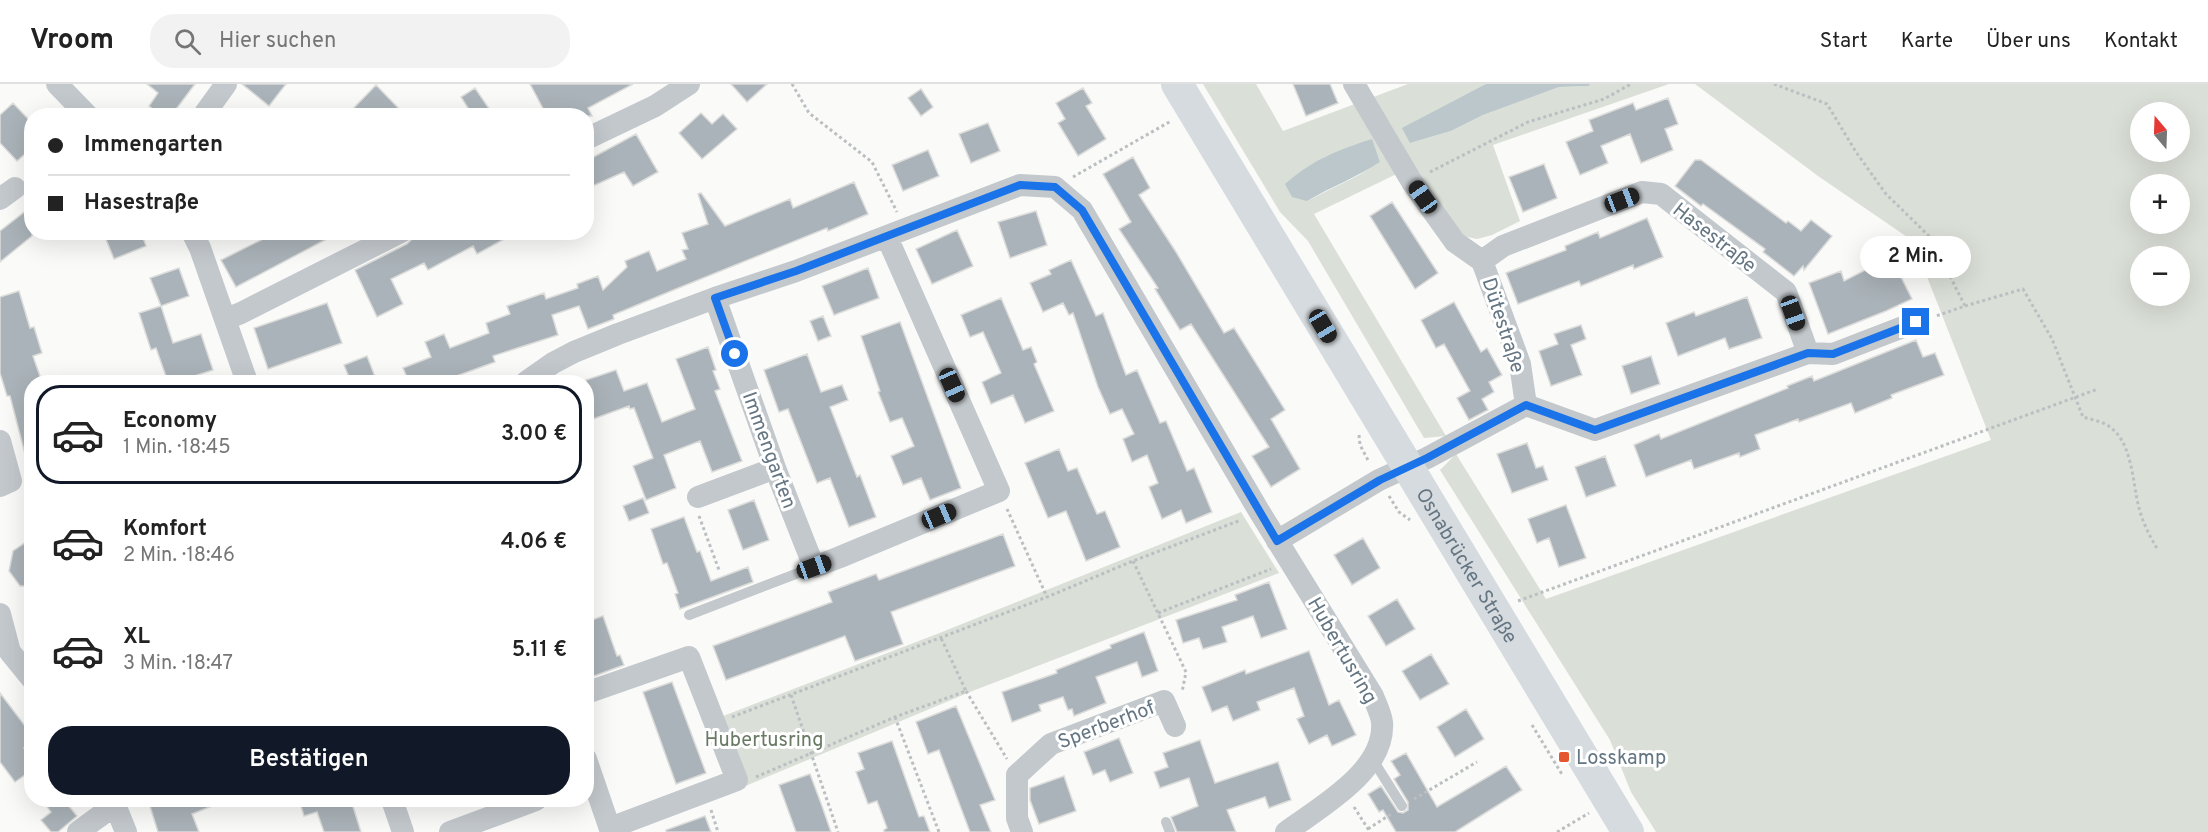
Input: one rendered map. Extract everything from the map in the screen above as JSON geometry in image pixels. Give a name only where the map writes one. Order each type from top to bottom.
[{"type":"street","points":[[57,84],[80,108]]},
{"type":"street","points":[[209,108],[226,84]]},
{"type":"street","name":"Osnabrücker Straße","points":[[1177,84],[1628,832]]},
{"type":"street","name":"Dütestraße","points":[[1354,84],[1412,182],[1455,242],[1482,261],[1520,364],[1526,405]]},
{"type":"street","points":[[594,135],[655,105],[683,86]]},
{"type":"street","points":[[536,375],[574,352],[715,298],[796,271],[1020,185],[1055,187]]},
{"type":"street","name":"Hubertusring","points":[[1055,187],[1082,210],[1259,511],[1373,696],[1382,721],[1381,744],[1373,760],[1343,790],[1286,832]]},
{"type":"street","name":"Hasestraße","points":[[1482,261],[1503,246],[1642,192],[1661,194],[1786,292],[1808,353]]},
{"type":"street","points":[[814,567],[999,491],[896,233]]},
{"type":"street","points":[[196,240],[245,375]]},
{"type":"street","points":[[226,319],[241,314],[385,240]]},
{"type":"street","name":"Immengarten","points":[[715,298],[775,468],[814,567]]},
{"type":"street","points":[[1277,541],[1380,480],[1526,405],[1595,430],[1808,353],[1833,354],[1916,322]]},
{"type":"street","points":[[0,441],[11,481],[0,486]]},
{"type":"street","points":[[698,497],[775,468]]},
{"type":"street","points":[[0,614],[5,656],[24,672]]},
{"type":"street","points":[[594,690],[689,657],[737,780],[611,830],[594,785]]},
{"type":"street","name":"Sperberhof","points":[[1017,775],[1051,744],[1164,701],[1175,726]]},
{"type":"street","points":[[1017,775],[1017,818],[1022,832]]},
{"type":"street","points":[[78,832],[108,807]]},
{"type":"street","points":[[116,807],[126,832]]},
{"type":"street","points":[[395,807],[404,832]]},
{"type":"street","points":[[450,832],[517,807]]},
{"type":"lane","points":[[689,615],[814,567]]},
{"type":"lane","points":[[1373,760],[1402,806]]},
{"type":"path","points":[[792,84],[809,113],[872,162],[896,233]]},
{"type":"path","points":[[1412,182],[1528,122],[1604,99],[1631,84]]},
{"type":"path","points":[[1774,84],[1827,104],[1856,152],[1886,194],[1930,237],[1965,306]]},
{"type":"path","points":[[1055,187],[1177,117]]},
{"type":"path","points":[[1916,322],[2023,289],[2052,339],[2083,417],[2107,424],[2122,441],[2131,461],[2139,509],[2158,550]]},
{"type":"path","points":[[1495,613],[1513,603],[2098,390]]},
{"type":"path","points":[[999,491],[1047,597]]},
{"type":"path","points":[[698,497],[695,505],[719,570]]},
{"type":"path","points":[[732,717],[1047,597],[1259,511]]},
{"type":"path","points":[[1133,561],[1186,672],[1175,726]]},
{"type":"path","points":[[1158,613],[1290,562]]},
{"type":"path","points":[[941,638],[966,691],[1017,775]]},
{"type":"path","points":[[753,778],[895,717],[966,691]]},
{"type":"path","points":[[791,694],[838,832]]},
{"type":"path","points":[[895,717],[939,832]]},
{"type":"path","points":[[1343,790],[1369,830],[1402,806],[1477,762]]},
{"type":"path","points":[[709,806],[718,832]]},
{"type":"path","points":[[1557,832],[1593,811]]},
{"type":"green space","points":[[1203,84],[1256,84],[1283,131],[1408,84],[1486,84],[1410,143],[1451,131],[1483,115],[1559,87],[1589,86],[1590,84],[1669,84],[1493,145],[1520,221],[1492,235],[1477,239],[1459,233],[1413,166],[1314,214],[1446,436],[1424,438],[1308,241],[1280,212]],"holes":[[[1371,139],[1380,162],[1359,175],[1307,201]]]},
{"type":"green space","points":[[1695,84],[2208,84],[2208,832],[1656,832],[1631,792],[1610,740],[1440,470],[1456,454],[1546,599],[1991,440],[1913,241],[1818,176]]},
{"type":"green space","points":[[1241,512],[1279,573],[975,690],[743,787],[718,718],[937,634]]},
{"type":"shaded area","points":[[1486,84],[1590,84],[1589,86],[1559,87],[1483,115],[1451,131],[1410,143],[1402,128]]},
{"type":"shaded area","points":[[1372,139],[1380,162],[1307,201],[1292,197],[1285,184],[1305,168],[1348,147]]},
{"type":"building","points":[[147,84],[195,84],[177,108],[151,108],[149,106],[158,93]]},
{"type":"building","points":[[242,84],[286,84],[269,106]]},
{"type":"building","points":[[530,84],[633,84],[588,108],[543,108]]},
{"type":"building","points":[[731,84],[767,84],[747,102]]},
{"type":"building","points":[[1293,84],[1330,84],[1338,103],[1306,116]]},
{"type":"building","points":[[376,85],[398,108],[354,108]]},
{"type":"building","points":[[475,88],[489,108],[468,108],[461,97]]},
{"type":"building","points":[[1083,88],[1092,103],[1086,106],[1106,139],[1078,156],[1058,123],[1065,119],[1056,103]]},
{"type":"building","points":[[921,89],[933,107],[921,116],[908,98]]},
{"type":"building","points":[[1668,98],[1678,124],[1665,129],[1673,150],[1641,163],[1630,134],[1601,146],[1608,163],[1580,175],[1566,142],[1593,131],[1589,120],[1633,103],[1636,110]]},
{"type":"building","points":[[13,103],[24,115],[24,155],[17,161],[0,143],[0,115]]},
{"type":"building","points":[[701,113],[712,124],[723,114],[737,129],[702,159],[679,133]]},
{"type":"building","points":[[988,123],[1000,151],[971,163],[959,134]]},
{"type":"building","points":[[636,134],[658,172],[633,186],[624,172],[594,185],[594,157]]},
{"type":"building","points":[[928,150],[939,176],[903,191],[892,165]]},
{"type":"building","points":[[1133,157],[1150,188],[1139,195],[1224,333],[1234,328],[1285,410],[1271,419],[1300,469],[1271,487],[1252,456],[1269,447],[1191,324],[1180,330],[1155,289],[1158,288],[1119,229],[1131,222],[1103,174]]},
{"type":"building","points":[[1695,160],[1701,160],[1786,223],[1788,221],[1801,231],[1811,220],[1832,236],[1804,270],[1803,266],[1794,276],[1763,252],[1765,249],[1675,186]]},
{"type":"building","points":[[1544,164],[1557,198],[1523,212],[1509,177]]},
{"type":"building","points":[[854,182],[868,214],[828,231],[827,228],[676,289],[613,315],[614,319],[588,329],[579,306],[552,315],[558,335],[493,356],[495,362],[459,375],[406,375],[403,368],[431,357],[425,342],[444,334],[450,348],[489,333],[486,323],[510,314],[507,306],[544,293],[546,299],[578,288],[577,284],[598,276],[603,290],[627,267],[625,261],[649,251],[657,271],[686,259],[682,250],[688,249],[682,233],[708,224],[698,194],[701,193],[725,226],[790,199],[793,208]]},
{"type":"building","points":[[1392,202],[1438,273],[1415,289],[1370,216]]},
{"type":"building","points":[[1036,211],[1047,245],[1010,258],[998,222]]},
{"type":"building","points":[[24,212],[24,240],[27,240],[0,262],[0,231]]},
{"type":"building","points":[[1647,218],[1663,257],[1634,269],[1633,265],[1581,286],[1579,281],[1518,304],[1506,273],[1566,250],[1565,246],[1598,232],[1600,238]]},
{"type":"building","points":[[957,230],[973,266],[932,284],[916,249]]},
{"type":"building","points":[[106,240],[144,240],[146,246],[114,259]]},
{"type":"building","points":[[261,240],[325,240],[236,287],[221,260]]},
{"type":"building","points":[[411,240],[502,240],[477,254],[473,246],[428,270],[424,263],[391,279],[403,304],[377,317],[355,270]]},
{"type":"building","points":[[1891,257],[1912,299],[1828,334],[1809,283],[1841,271],[1844,281]]},
{"type":"building","points":[[1071,260],[1096,316],[1103,313],[1126,375],[1137,370],[1160,423],[1166,421],[1187,471],[1194,468],[1212,512],[1186,523],[1181,510],[1162,519],[1149,487],[1158,483],[1147,455],[1132,462],[1123,439],[1134,434],[1122,409],[1110,414],[1098,387],[1073,313],[1069,315],[1063,303],[1043,312],[1030,283],[1051,274],[1049,270]]},
{"type":"building","points":[[179,268],[189,296],[161,306],[150,278]]},
{"type":"building","points":[[868,268],[879,298],[834,315],[822,286]]},
{"type":"building","points":[[19,291],[30,328],[34,327],[42,353],[33,356],[40,375],[24,375],[24,450],[10,396],[7,396],[0,373],[0,297]]},
{"type":"building","points":[[1747,297],[1762,338],[1729,349],[1725,338],[1678,356],[1666,323],[1694,312],[1696,316]]},
{"type":"building","points":[[1001,298],[1023,350],[1031,347],[1037,362],[1034,364],[1054,411],[1025,423],[1013,395],[991,404],[982,382],[1001,373],[983,332],[970,337],[961,315]]},
{"type":"building","points":[[1454,302],[1481,352],[1487,348],[1502,375],[1489,382],[1494,392],[1482,399],[1488,410],[1469,420],[1457,398],[1470,391],[1444,344],[1436,348],[1421,320]]},
{"type":"building","points":[[327,303],[342,343],[268,369],[254,328]]},
{"type":"building","points":[[161,306],[173,343],[201,334],[213,370],[198,375],[166,375],[156,348],[151,350],[139,313]]},
{"type":"building","points":[[823,316],[831,336],[818,341],[810,321]]},
{"type":"building","points":[[900,322],[961,488],[930,500],[921,478],[903,485],[891,456],[914,446],[902,418],[890,422],[861,336]]},
{"type":"building","points":[[1581,325],[1586,339],[1571,345],[1582,375],[1551,386],[1539,351],[1558,344],[1554,334]]},
{"type":"building","points":[[1916,340],[1923,357],[1935,353],[1944,375],[1891,395],[1892,398],[1855,413],[1851,403],[1755,435],[1760,449],[1740,457],[1739,453],[1694,469],[1691,460],[1646,477],[1634,445],[1659,434],[1661,439],[1788,388],[1787,386],[1812,376],[1814,381]]},
{"type":"building","points":[[708,347],[720,389],[715,391],[742,461],[712,472],[700,441],[664,455],[676,488],[646,500],[633,466],[653,458],[634,408],[630,409],[629,406],[594,419],[594,377],[616,370],[624,391],[647,383],[662,422],[695,409],[676,359]]},
{"type":"building","points":[[807,354],[821,392],[842,385],[848,400],[830,407],[857,477],[860,475],[876,517],[849,527],[830,478],[817,483],[788,409],[779,412],[764,370]]},
{"type":"building","points":[[367,356],[374,375],[348,375],[344,365]]},
{"type":"building","points":[[1651,356],[1660,384],[1631,394],[1622,366]]},
{"type":"building","points":[[1527,443],[1536,468],[1543,466],[1548,480],[1512,493],[1497,454]]},
{"type":"building","points":[[1059,449],[1068,471],[1077,468],[1097,514],[1105,511],[1120,547],[1086,561],[1066,511],[1048,518],[1025,463]]},
{"type":"building","points":[[1605,456],[1616,486],[1586,497],[1575,467]]},
{"type":"building","points":[[643,498],[649,513],[629,521],[623,506]]},
{"type":"building","points":[[754,500],[769,540],[743,550],[728,510]]},
{"type":"building","points":[[1566,505],[1586,558],[1559,567],[1549,538],[1537,543],[1528,519]]},
{"type":"building","points":[[684,517],[711,581],[748,567],[753,582],[680,609],[675,594],[678,593],[667,563],[663,564],[651,529]]},
{"type":"building","points":[[1003,534],[1015,566],[891,612],[903,644],[855,661],[845,636],[726,680],[713,646],[832,602],[828,592],[876,574],[879,580]]},
{"type":"building","points":[[1363,538],[1380,568],[1352,585],[1334,555]]},
{"type":"building","points":[[24,543],[24,586],[20,586],[9,571],[13,551]]},
{"type":"building","points":[[1269,582],[1287,629],[1261,638],[1253,616],[1222,627],[1227,642],[1203,649],[1199,638],[1183,643],[1176,620],[1237,600],[1235,595]]},
{"type":"building","points":[[1397,599],[1415,629],[1386,646],[1368,616]]},
{"type":"building","points":[[603,616],[617,656],[620,655],[624,665],[594,676],[594,619]]},
{"type":"building","points":[[1144,632],[1158,671],[1142,677],[1137,662],[1096,677],[1106,703],[1074,716],[1072,709],[1068,710],[1063,697],[1039,705],[1041,711],[1012,722],[1002,692],[1057,673],[1056,670]]},
{"type":"building","points":[[1309,651],[1329,705],[1339,700],[1356,735],[1332,746],[1327,735],[1309,744],[1297,719],[1304,716],[1294,688],[1257,702],[1260,710],[1233,721],[1227,706],[1212,712],[1202,687],[1245,670],[1246,674]]},
{"type":"building","points":[[1431,654],[1449,684],[1420,700],[1402,671]]},
{"type":"building","points":[[672,682],[706,773],[676,784],[643,692]]},
{"type":"building","points":[[0,693],[24,724],[24,776],[15,782],[0,762]]},
{"type":"building","points":[[956,706],[995,800],[980,805],[991,832],[970,832],[939,750],[928,754],[916,722]]},
{"type":"building","points":[[1466,709],[1484,739],[1455,757],[1437,727]]},
{"type":"building","points":[[1119,738],[1133,773],[1110,782],[1105,770],[1093,775],[1084,752]]},
{"type":"building","points":[[1200,740],[1215,783],[1278,762],[1291,800],[1269,808],[1265,797],[1227,810],[1236,832],[1177,832],[1171,817],[1198,806],[1189,778],[1160,788],[1154,772],[1168,767],[1163,753]]},
{"type":"building","points":[[892,741],[919,817],[924,816],[930,832],[884,832],[887,828],[877,801],[868,804],[856,772],[864,769],[858,753]]},
{"type":"building","points":[[1406,753],[1437,807],[1506,766],[1522,790],[1455,832],[1396,832],[1383,810],[1379,812],[1368,794],[1381,786],[1398,812],[1403,813],[1408,810],[1408,802],[1394,779],[1400,775],[1391,761]]},
{"type":"building","points":[[810,774],[831,832],[796,832],[779,785]]},
{"type":"building","points":[[1064,776],[1076,811],[1039,824],[1030,800],[1030,788]]},
{"type":"building","points":[[47,807],[70,807],[77,816],[58,832],[51,832],[41,820],[51,812]]},
{"type":"building","points":[[150,807],[210,807],[192,814],[199,832],[158,832]]},
{"type":"building","points":[[301,807],[353,807],[361,832],[324,832],[317,812],[304,816]]},
{"type":"building","points":[[705,816],[711,832],[666,832],[666,830]]},
{"type":"place","name":"Losskamp","points":[[1564,757]]},
{"type":"route","points":[[735,354],[715,298],[796,271],[1020,185],[1055,187],[1082,210],[1277,541],[1380,480],[1427,458],[1526,405],[1595,430],[1808,353],[1833,354],[1916,322]]}]
